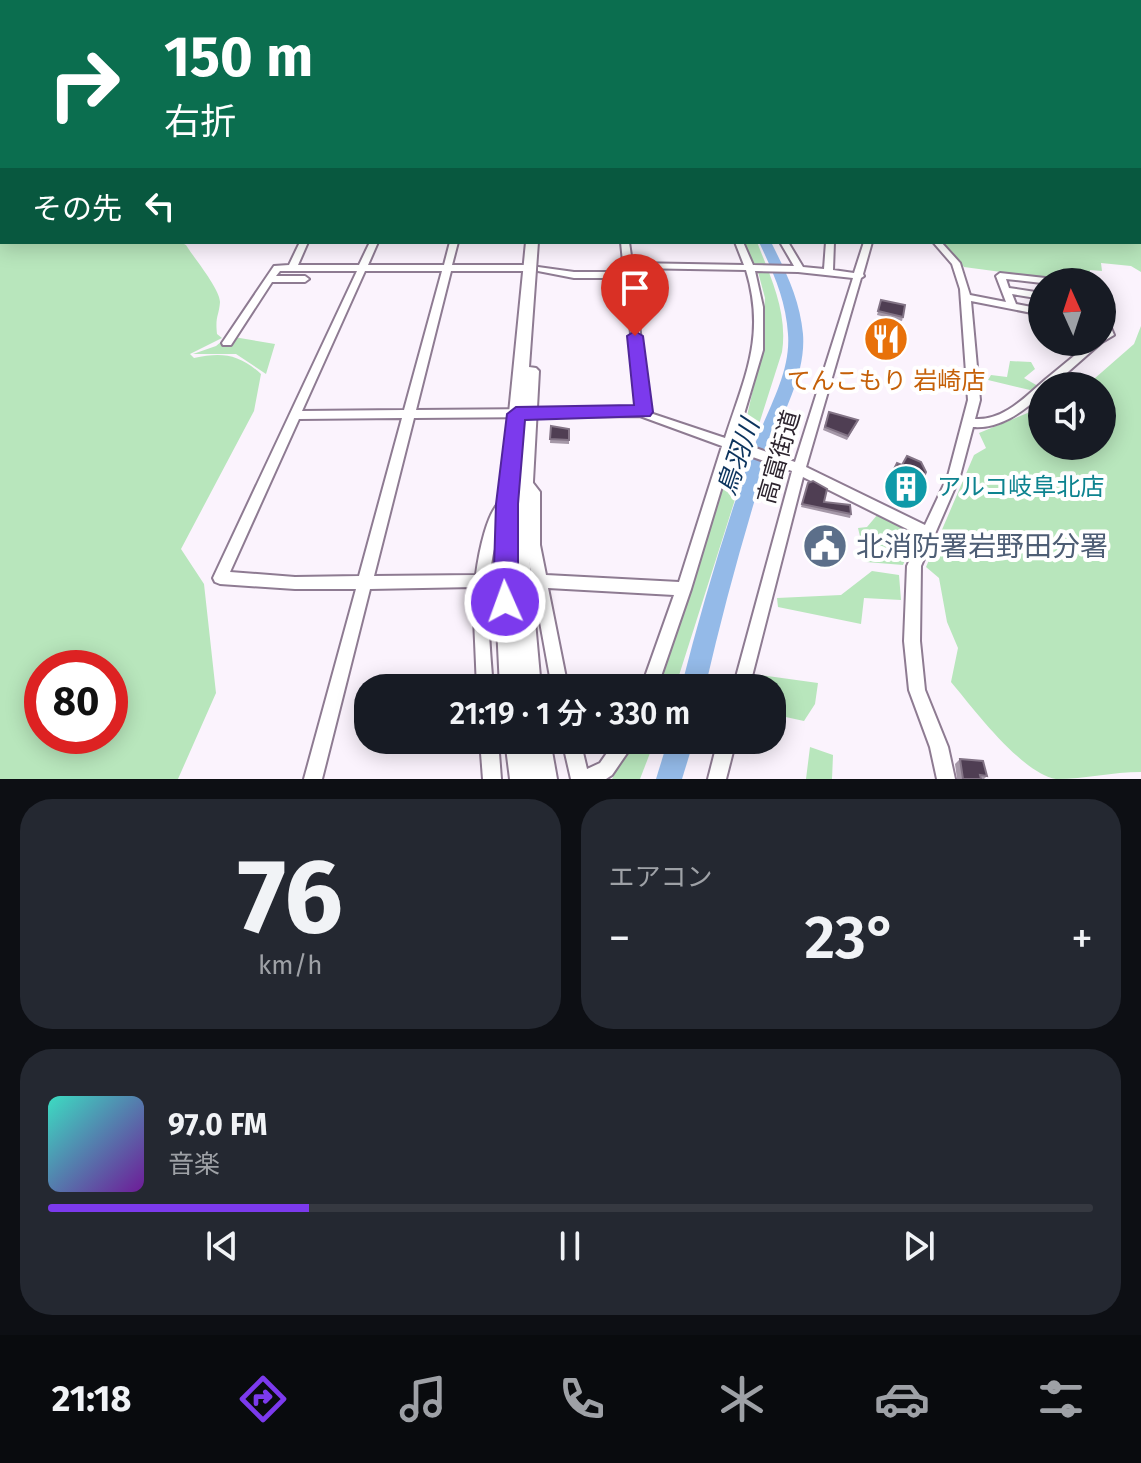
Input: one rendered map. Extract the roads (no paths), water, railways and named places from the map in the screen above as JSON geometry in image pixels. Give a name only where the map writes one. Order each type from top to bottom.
[{"type":"highway","points":[[532,244],[536,268]]},
{"type":"highway","points":[[512,674],[507,504],[522,414],[536,268],[542,244]]},
{"type":"highway","points":[[522,414],[525,482],[512,600],[526,674]]},
{"type":"highway","points":[[520,754],[523,779]]},
{"type":"highway","points":[[540,754],[544,779]]},
{"type":"street","points":[[292,268],[303,244]]},
{"type":"street","points":[[373,244],[220,578],[295,583],[483,581]]},
{"type":"street","points":[[313,779],[453,244]]},
{"type":"street","points":[[625,244],[644,412],[653,420],[792,466],[928,533]]},
{"type":"street","points":[[654,674],[732,445],[758,350],[762,314],[752,267],[740,244]]},
{"type":"street","points":[[785,244],[799,269]]},
{"type":"street","points":[[828,273],[830,244]]},
{"type":"street","name":"高富街道","points":[[744,674],[792,466],[860,276],[868,244]]},
{"type":"street","points":[[939,244],[956,263],[966,297],[974,374],[971,423],[954,476],[914,566],[912,641],[917,690],[939,747],[946,779]]},
{"type":"street","points":[[227,343],[277,268],[536,268],[574,275],[628,270],[752,267],[860,276]]},
{"type":"street","points":[[1012,306],[1003,275],[1028,278]]},
{"type":"street","points":[[270,279],[305,279]]},
{"type":"street","points":[[1006,290],[1028,294]]},
{"type":"street","points":[[966,297],[1028,309]]},
{"type":"street","points":[[1062,372],[1082,356]]},
{"type":"street","points":[[971,423],[984,424],[1014,412],[1028,400]]},
{"type":"street","points":[[295,415],[644,412]]},
{"type":"street","points":[[525,482],[534,492],[533,545],[557,674]]},
{"type":"street","points":[[485,674],[483,581],[497,513],[507,504]]},
{"type":"street","points":[[540,581],[684,589]]},
{"type":"street","points":[[490,754],[492,779]]},
{"type":"street","points":[[574,754],[580,779]]},
{"type":"street","points":[[588,779],[606,769],[617,754]]},
{"type":"street","points":[[717,779],[723,754]]},
{"type":"waterway","name":"鳥羽川","points":[[696,674],[715,599],[764,444],[792,371],[796,336],[789,293],[766,244]]},
{"type":"waterway","name":"鳥羽川","points":[[669,779],[677,754]]},
{"type":"place","name":"てんこもり 岩崎店","points":[[886,339]]},
{"type":"place","name":"アルコ岐阜北店","points":[[906,487]]},
{"type":"place","name":"北消防署岩野田分署","points":[[825,546]]}]
